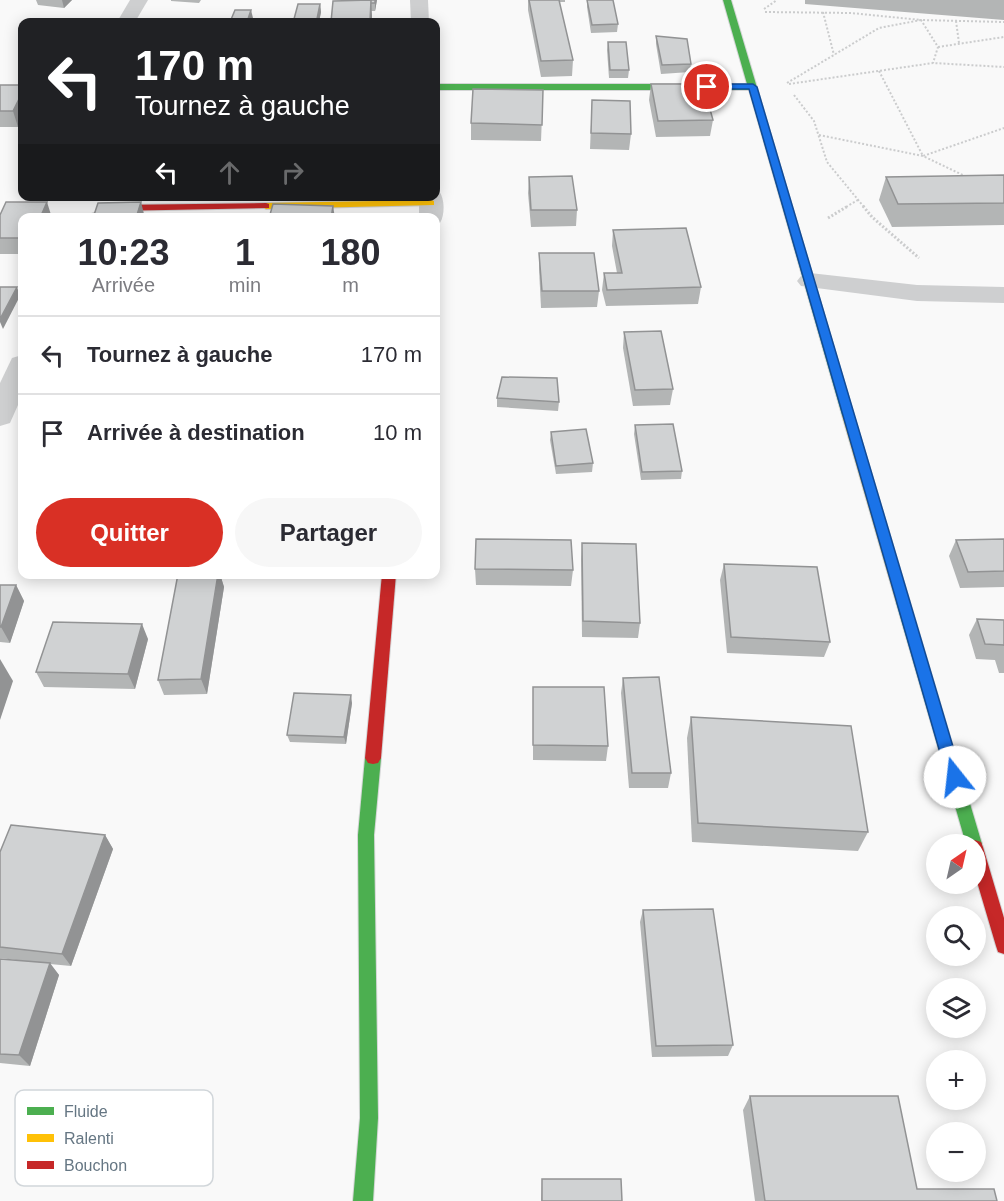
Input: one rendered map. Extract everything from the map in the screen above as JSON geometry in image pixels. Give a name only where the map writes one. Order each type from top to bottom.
[{"type":"street","points":[[128,18],[139,0]]},
{"type":"street","points":[[419,0],[420,18]]},
{"type":"street","points":[[727,0],[971,834]]},
{"type":"street","points":[[440,87],[753,87]]},
{"type":"street","points":[[100,213],[113,208],[431,206]]},
{"type":"street","points":[[810,281],[917,293],[1004,295]]},
{"type":"street","points":[[0,416],[18,373]]},
{"type":"street","points":[[363,1201],[369,1118],[366,835],[388,579]]},
{"type":"street","points":[[986,884],[1004,946]]},
{"type":"path","points":[[734,24],[761,12],[851,12],[921,20],[1004,22]]},
{"type":"path","points":[[823,12],[834,55]]},
{"type":"path","points":[[921,20],[939,47]]},
{"type":"path","points":[[785,84],[879,28],[921,20]]},
{"type":"path","points":[[956,21],[960,44]]},
{"type":"path","points":[[939,47],[1004,37]]},
{"type":"path","points":[[933,63],[939,47]]},
{"type":"path","points":[[785,84],[933,63],[1004,67]]},
{"type":"path","points":[[879,71],[923,156]]},
{"type":"path","points":[[785,84],[814,121],[827,162],[833,170],[872,217],[923,262]]},
{"type":"path","points":[[923,156],[1004,128]]},
{"type":"path","points":[[818,134],[923,156],[974,180]]},
{"type":"building","points":[[371,0],[370,18],[331,18],[333,1]]},
{"type":"building","points":[[529,0],[559,0],[573,60],[541,61]]},
{"type":"building","points":[[587,0],[613,0],[618,24],[592,25]]},
{"type":"building","points":[[298,4],[320,4],[317,18],[294,18]]},
{"type":"building","points":[[235,10],[251,10],[248,18],[232,18]]},
{"type":"building","points":[[656,36],[687,39],[691,64],[662,65]]},
{"type":"building","points":[[608,42],[626,42],[629,70],[610,70]]},
{"type":"building","points":[[651,84],[703,84],[713,120],[658,121]]},
{"type":"building","points":[[0,85],[18,85],[18,101],[13,111],[0,111]]},
{"type":"building","points":[[473,89],[543,90],[542,125],[471,123]]},
{"type":"building","points":[[592,100],[630,101],[631,134],[591,133]]},
{"type":"building","points":[[1004,175],[1004,203],[898,204],[886,177]]},
{"type":"building","points":[[572,176],[577,210],[531,210],[529,177]]},
{"type":"building","points":[[6,202],[47,202],[42,213],[18,213],[18,238],[0,238],[0,215]]},
{"type":"building","points":[[141,202],[138,213],[95,213],[98,203]]},
{"type":"building","points":[[273,204],[333,206],[332,213],[270,213]]},
{"type":"building","points":[[686,228],[701,287],[607,290],[604,273],[622,273],[613,230]]},
{"type":"building","points":[[539,253],[594,253],[599,291],[542,291]]},
{"type":"building","points":[[0,287],[17,287],[0,319]]},
{"type":"building","points":[[661,331],[673,389],[635,390],[624,332]]},
{"type":"building","points":[[502,377],[557,378],[559,402],[497,398]]},
{"type":"building","points":[[673,424],[682,471],[642,472],[635,425]]},
{"type":"building","points":[[586,429],[593,463],[556,466],[551,432]]},
{"type":"building","points":[[476,539],[571,540],[573,570],[475,569]]},
{"type":"building","points":[[1004,539],[1004,571],[968,572],[956,540]]},
{"type":"building","points":[[582,543],[636,544],[640,623],[583,621]]},
{"type":"building","points":[[724,564],[817,567],[830,642],[731,637]]},
{"type":"building","points":[[177,579],[217,579],[201,679],[158,680]]},
{"type":"building","points":[[0,585],[16,585],[1,627],[0,627]]},
{"type":"building","points":[[977,619],[1004,620],[1004,645],[985,644]]},
{"type":"building","points":[[53,622],[142,624],[128,674],[36,672]]},
{"type":"building","points":[[659,677],[671,773],[632,773],[623,678]]},
{"type":"building","points":[[533,687],[604,687],[608,746],[533,745]]},
{"type":"building","points":[[294,693],[351,695],[344,737],[287,735]]},
{"type":"building","points":[[691,717],[851,726],[868,832],[698,823]]},
{"type":"building","points":[[11,825],[105,835],[62,954],[0,947],[0,852]]},
{"type":"building","points":[[713,909],[733,1045],[656,1046],[643,910]]},
{"type":"building","points":[[0,959],[50,963],[19,1055],[0,1054]]},
{"type":"building","points":[[750,1096],[898,1096],[917,1189],[994,1189],[997,1201],[765,1201]]},
{"type":"building","points":[[542,1179],[621,1179],[622,1201],[542,1201]]},
{"type":"traffic: fast","points":[[727,0],[848,415]]},
{"type":"traffic: fast","points":[[440,87],[753,87]]},
{"type":"traffic: fast","points":[[903,602],[971,834]]},
{"type":"traffic: fast","points":[[363,1201],[369,1118],[366,835],[373,758]]},
{"type":"traffic: slow","points":[[266,206],[431,203]]},
{"type":"traffic: slow","points":[[848,415],[903,602]]},
{"type":"traffic: jam","points":[[100,213],[113,208],[266,206]]},
{"type":"traffic: jam","points":[[373,758],[389,579]]},
{"type":"traffic: jam","points":[[986,885],[1004,946]]},
{"type":"route","points":[[707,87],[753,87],[955,777]]}]
